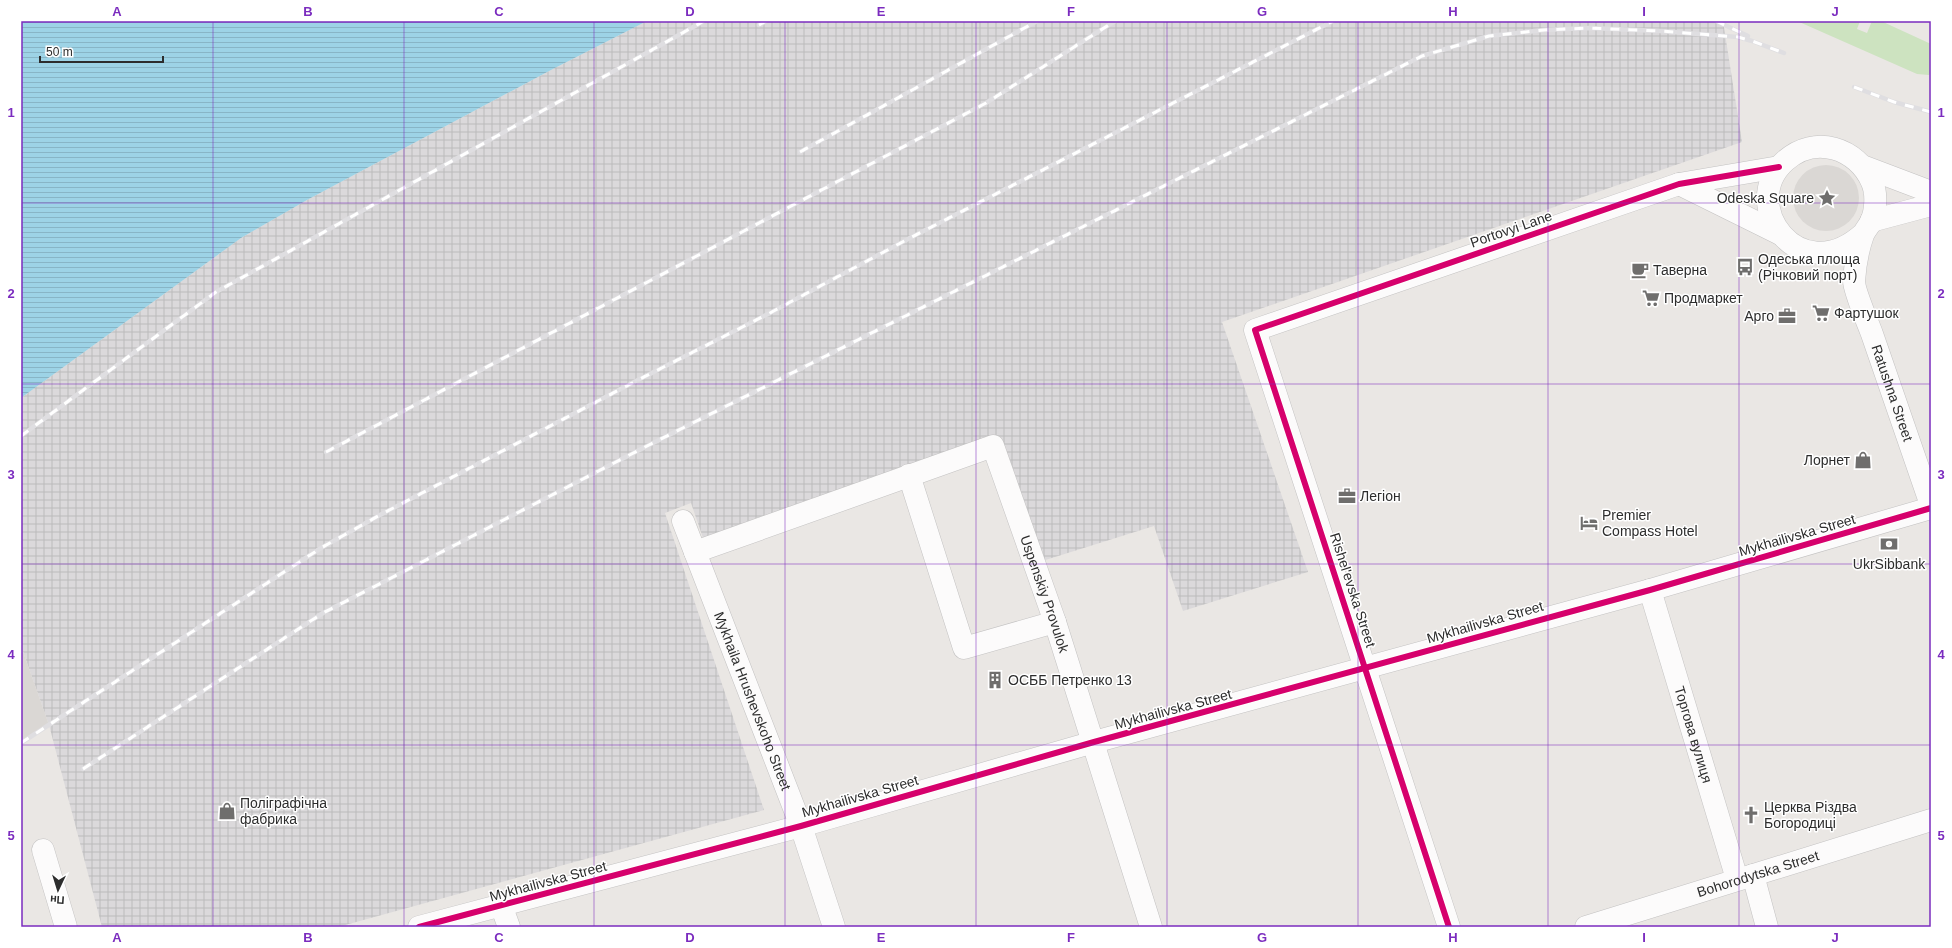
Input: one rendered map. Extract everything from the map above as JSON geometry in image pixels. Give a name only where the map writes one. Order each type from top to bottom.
[{"type":"street","points":[[1780,234],[1771,218],[1768,201],[1771,183],[1779,167],[1786,160],[1804,149],[1826,146],[1847,153],[1865,167],[1931,192]]},
{"type":"street","name":"Portovyi Lane","points":[[1255,330],[1679,184],[1779,167]]},
{"type":"street","points":[[1820,254],[1854,283],[1867,228],[1876,203],[1873,184],[1865,167]]},
{"type":"street","points":[[1679,184],[1780,234],[1791,244],[1805,251],[1820,254],[1836,252],[1851,245],[1867,228],[1931,205]]},
{"type":"street","name":"Ratushna Street","points":[[1854,283],[1931,507]]},
{"type":"street","name":"Rishel'evska Street","points":[[1255,330],[1449,927]]},
{"type":"street","name":"Uspenskiy Provulok","points":[[909,475],[993,446],[1055,622],[1094,742],[1150,927]]},
{"type":"street","points":[[695,552],[909,475],[964,648],[1055,622]]},
{"type":"street","name":"Mykhailivska Street","points":[[419,927],[801,826],[1094,742],[1366,669],[1545,617],[1650,590],[1931,507]]},
{"type":"street","name":"Mykhaila Hrushevskoho Street","points":[[684,521],[801,826],[834,927]]},
{"type":"street","name":"Торгова вулиця","points":[[1650,590],[1745,877],[1767,927]]},
{"type":"street","name":"Bohorodytska Street","points":[[1586,927],[1931,820]]},
{"type":"street","points":[[43,850],[66,927]]},
{"type":"street","points":[[501,905],[509,927]]},
{"type":"shaded area","points":[[647,21],[1723,21],[1742,142],[1222,322],[1308,572],[1183,611],[1154,526],[1039,562],[998,439],[703,538],[691,503],[665,513],[764,810],[338,927],[102,927],[49,725],[21,646],[21,398],[241,238],[307,200],[551,70]]},
{"type":"shaded area","name":"Odeska Square","points":[[1819,165],[1833,165],[1845,170],[1854,179],[1859,191],[1857,211],[1850,222],[1833,231],[1819,231],[1807,226],[1798,217],[1793,205],[1793,191],[1798,179],[1807,170]]},
{"type":"shaded area","points":[[21,646],[49,725],[21,743]]},
{"type":"green space","points":[[1797,21],[1860,21],[1857,29],[1867,33],[1872,21],[1881,21],[1931,44],[1931,73],[1929,75],[1917,74]]},
{"type":"water","points":[[21,21],[647,21],[551,70],[307,200],[241,238],[21,398]]},
{"type":"railway","points":[[21,436],[216,292],[704,21]]},
{"type":"railway","points":[[759,25],[766,21]]},
{"type":"railway","points":[[800,152],[1037,21]]},
{"type":"railway","points":[[326,452],[986,103],[1115,21]]},
{"type":"railway","points":[[21,743],[321,548],[380,515],[638,380],[770,313],[908,239],[1333,21]]},
{"type":"railway","points":[[1716,21],[1748,36]]},
{"type":"railway","points":[[83,769],[323,613],[649,445],[1422,56],[1489,36],[1544,30],[1589,28],[1660,31],[1738,37],[1784,53]]},
{"type":"railway","points":[[1854,87],[1894,102],[1931,112]]},
{"type":"cycle path","points":[[1449,927],[1255,330],[1679,184],[1779,167]]},
{"type":"cycle path","points":[[419,927],[801,826],[1094,742],[1650,590],[1931,508]]},
{"type":"place","name":"Odeska Square","points":[[1827,198]]},
{"type":"place","name":"Одеська площа (Річковий порт)","points":[[1745,267]]},
{"type":"place","name":"Таверна","points":[[1640,270]]},
{"type":"place","name":"Продмаркет","points":[[1651,298]]},
{"type":"place","name":"Фартушок","points":[[1821,313]]},
{"type":"place","name":"Арго","points":[[1787,316]]},
{"type":"place","name":"Лорнет","points":[[1863,460]]},
{"type":"place","name":"Легіон","points":[[1347,496]]},
{"type":"place","name":"Premier Compass Hotel","points":[[1589,523]]},
{"type":"place","name":"UkrSibbank","points":[[1889,544]]},
{"type":"place","name":"ОСББ Петренко 13","points":[[995,680]]},
{"type":"place","name":"Поліграфічна фабрика","points":[[227,811]]},
{"type":"place","name":"Церква Різдва Богородиці","points":[[1751,815]]}]
